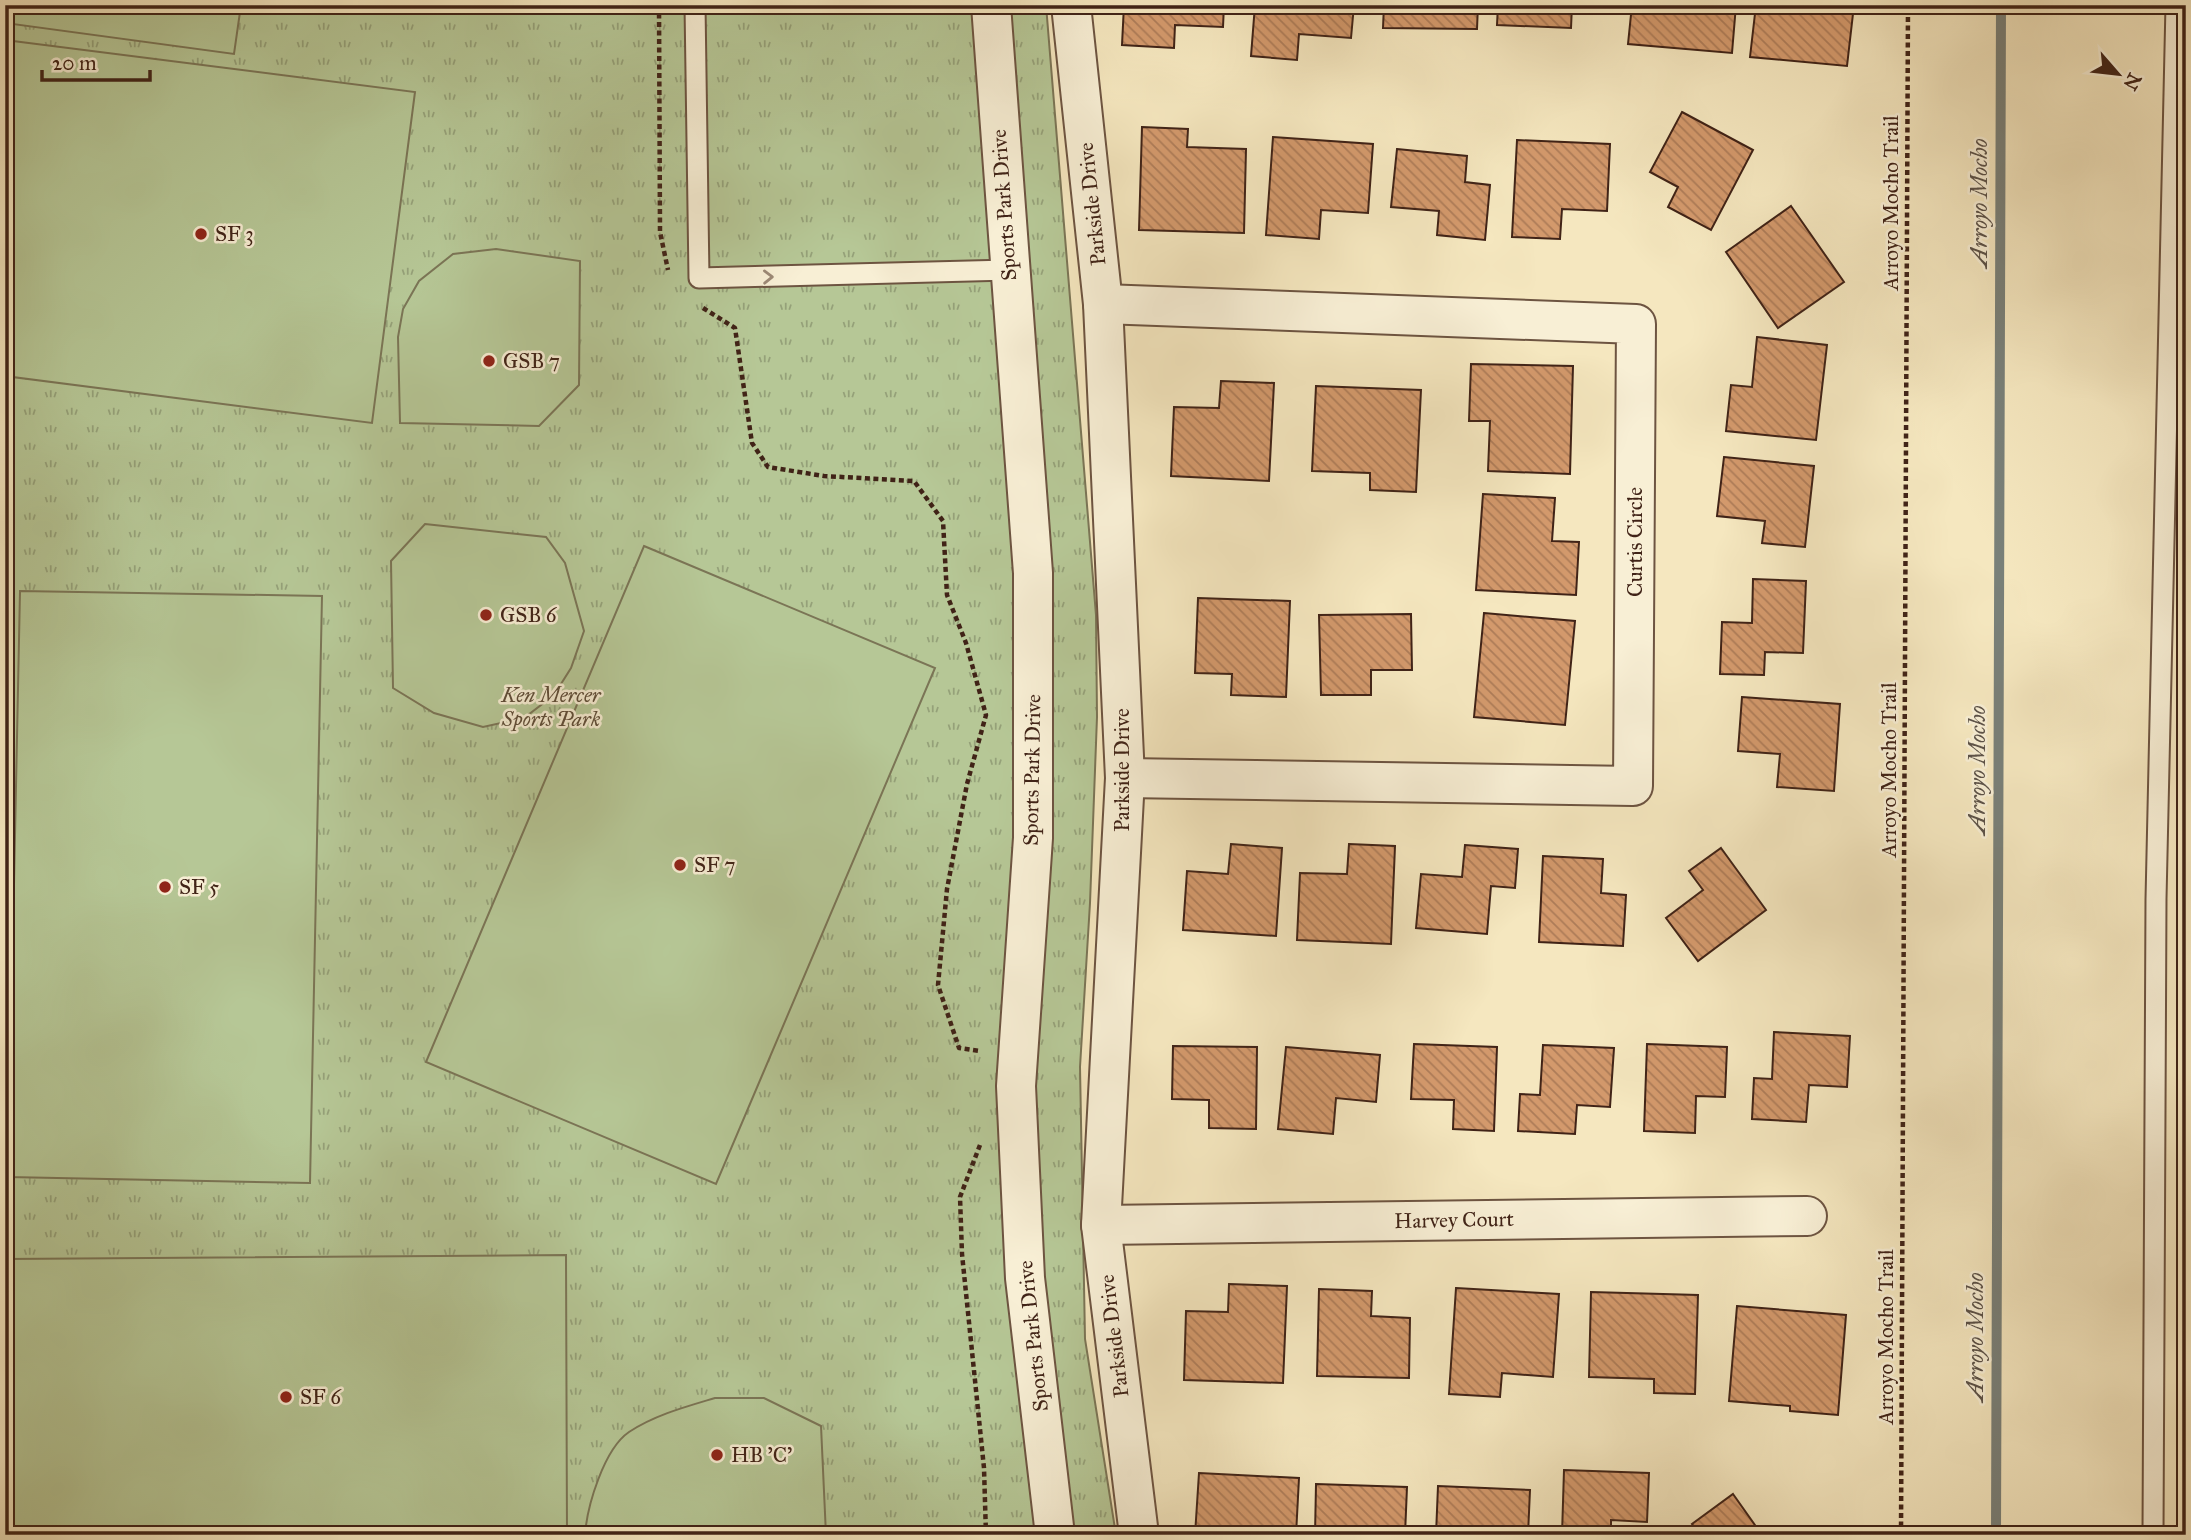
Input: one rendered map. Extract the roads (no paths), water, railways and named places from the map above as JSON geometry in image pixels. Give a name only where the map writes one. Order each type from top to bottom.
[{"type":"street","name":"Sports Park Drive","points":[[990,5],[1033,573],[1033,838],[1016,1086],[1025,1278],[1055,1535]]},
{"type":"street","name":"Parkside Drive","points":[[1071,5],[1103,304],[1125,778],[1101,1225],[1139,1535]]},
{"type":"street","name":"Curtis Circle","points":[[1103,304],[1636,324],[1633,786],[1125,778]]},
{"type":"street","name":"Harvey Court","points":[[1101,1225],[1807,1216]]},
{"type":"lane","points":[[695,5],[699,278],[1009,270]]},
{"type":"lane","points":[[2153,1535],[2156,899],[2176,5]]},
{"type":"waterway","name":"Arroyo Mocho","points":[[1996,1535],[2001,5]]},
{"type":"place","name":"SF 3","points":[[201,234]]},
{"type":"place","name":"GSB 7","points":[[489,361]]},
{"type":"place","name":"GSB 6","points":[[486,615]]},
{"type":"place","name":"SF 7","points":[[680,865]]},
{"type":"place","name":"SF 5","points":[[165,887]]},
{"type":"place","name":"SF 6","points":[[286,1397]]},
{"type":"place","name":"HB 'C'","points":[[717,1455]]},
{"type":"park label","name":"Ken Mercer Sports Park","points":[[551,707]]}]
